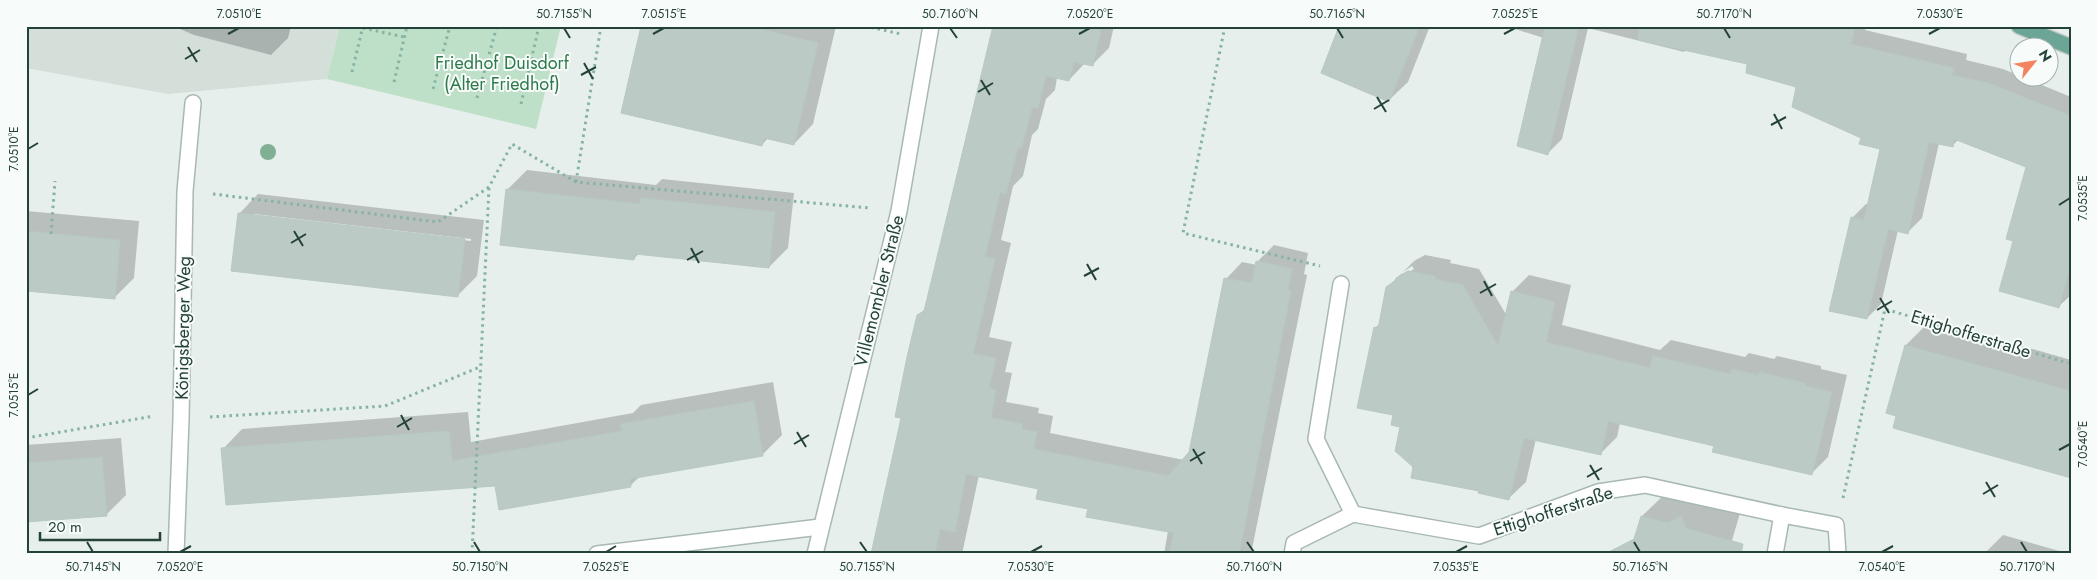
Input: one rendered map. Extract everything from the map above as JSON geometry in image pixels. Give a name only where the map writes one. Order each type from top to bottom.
[{"type":"main road","points":[[2019,26],[2071,48]]},
{"type":"street","name":"Villemombler Straße","points":[[815,554],[820,527],[899,211],[930,33]]},
{"type":"street","name":"Königsberger Weg","points":[[176,554],[181,419],[185,191],[193,103]]},
{"type":"street","points":[[1292,554],[1294,543],[1353,514],[1316,439],[1341,284]]},
{"type":"street","name":"Ettighofferstraße","points":[[1353,514],[1479,536],[1598,492],[1645,485],[1836,525]]},
{"type":"street","points":[[1775,554],[1782,515]]},
{"type":"street","points":[[1836,525],[1838,554]]},
{"type":"street","points":[[597,554],[820,527]]},
{"type":"path","points":[[394,82],[406,26]]},
{"type":"path","points":[[434,89],[450,26]]},
{"type":"path","points":[[477,98],[497,26]]},
{"type":"path","points":[[521,104],[539,26]]},
{"type":"path","points":[[576,182],[601,26]]},
{"type":"path","points":[[865,26],[930,33]]},
{"type":"path","points":[[1225,26],[1183,233],[1343,271],[1341,284]]},
{"type":"path","points":[[352,72],[363,27],[404,37]]},
{"type":"path","points":[[472,554],[489,187],[512,144],[576,182],[899,211]]},
{"type":"path","points":[[51,234],[55,181]]},
{"type":"path","points":[[185,191],[438,222],[489,187]]},
{"type":"path","name":"Ettighofferstraße","points":[[1836,525],[1885,309],[2068,363]]},
{"type":"path","points":[[26,438],[152,416],[181,419],[385,406],[480,367]]},
{"type":"shaded area","points":[[26,26],[340,26],[327,79],[168,94],[26,68]]},
{"type":"green space","name":"Friedhof Duisdorf (Alter Friedhof)","points":[[340,26],[561,26],[536,129],[327,79]]},
{"type":"building","points":[[641,26],[748,26],[818,43],[794,145],[764,138],[762,146],[621,113]]},
{"type":"building","points":[[993,26],[1082,26],[1101,30],[1093,66],[1074,62],[1069,81],[1046,76],[1038,108],[1032,107],[1022,147],[1018,147],[1006,194],[1000,193],[985,257],[995,259],[973,354],[996,358],[989,388],[996,390],[991,418],[1023,424],[1022,429],[1037,432],[1034,449],[1168,476],[1189,452],[1224,278],[1252,283],[1256,261],[1292,269],[1288,290],[1291,291],[1239,554],[1169,554],[1174,533],[1086,517],[1088,509],[1036,499],[1038,489],[966,474],[955,532],[940,529],[935,554],[871,554],[901,418],[895,417],[907,357],[917,315],[924,311]]},
{"type":"building","points":[[1339,26],[1420,26],[1389,102],[1321,73]]},
{"type":"building","points":[[1545,26],[1579,26],[1548,155],[1517,146]]},
{"type":"building","points":[[1639,26],[1855,26],[1851,44],[1954,68],[1952,75],[1988,83],[2071,116],[2071,265],[2059,308],[1999,291],[2013,241],[2006,239],[2026,167],[1954,139],[1953,147],[1929,142],[1908,234],[1888,229],[1867,319],[1829,311],[1851,217],[1864,220],[1880,149],[1859,144],[1861,138],[1792,107],[1796,87],[1746,73],[1747,64],[1638,40]]},
{"type":"building","points":[[506,189],[640,204],[641,198],[775,212],[769,268],[635,254],[634,260],[500,245]]},
{"type":"building","points":[[238,213],[465,239],[458,297],[231,271]]},
{"type":"building","points":[[26,231],[120,240],[115,299],[26,291]]},
{"type":"building","points":[[1408,271],[1435,276],[1435,279],[1463,285],[1498,346],[1511,291],[1555,302],[1546,342],[1650,368],[1653,356],[1730,374],[1732,369],[1758,375],[1759,372],[1805,383],[1805,386],[1832,392],[1812,475],[1712,452],[1714,446],[1608,421],[1601,455],[1524,438],[1509,500],[1478,493],[1479,491],[1411,478],[1413,467],[1395,451],[1400,427],[1391,425],[1393,415],[1357,408],[1374,327],[1378,329],[1386,287]]},
{"type":"building","points":[[1905,345],[2071,391],[2071,478],[1893,428],[1896,416],[1886,413]]},
{"type":"building","points":[[754,401],[763,456],[630,479],[631,487],[499,510],[495,486],[226,505],[221,448],[449,431],[452,461],[622,431],[620,424]]},
{"type":"building","points":[[102,457],[107,516],[26,522],[26,463]]},
{"type":"building","points":[[1641,516],[1668,523],[1681,516],[1686,528],[1743,544],[1741,554],[1605,554],[1634,539]]}]
